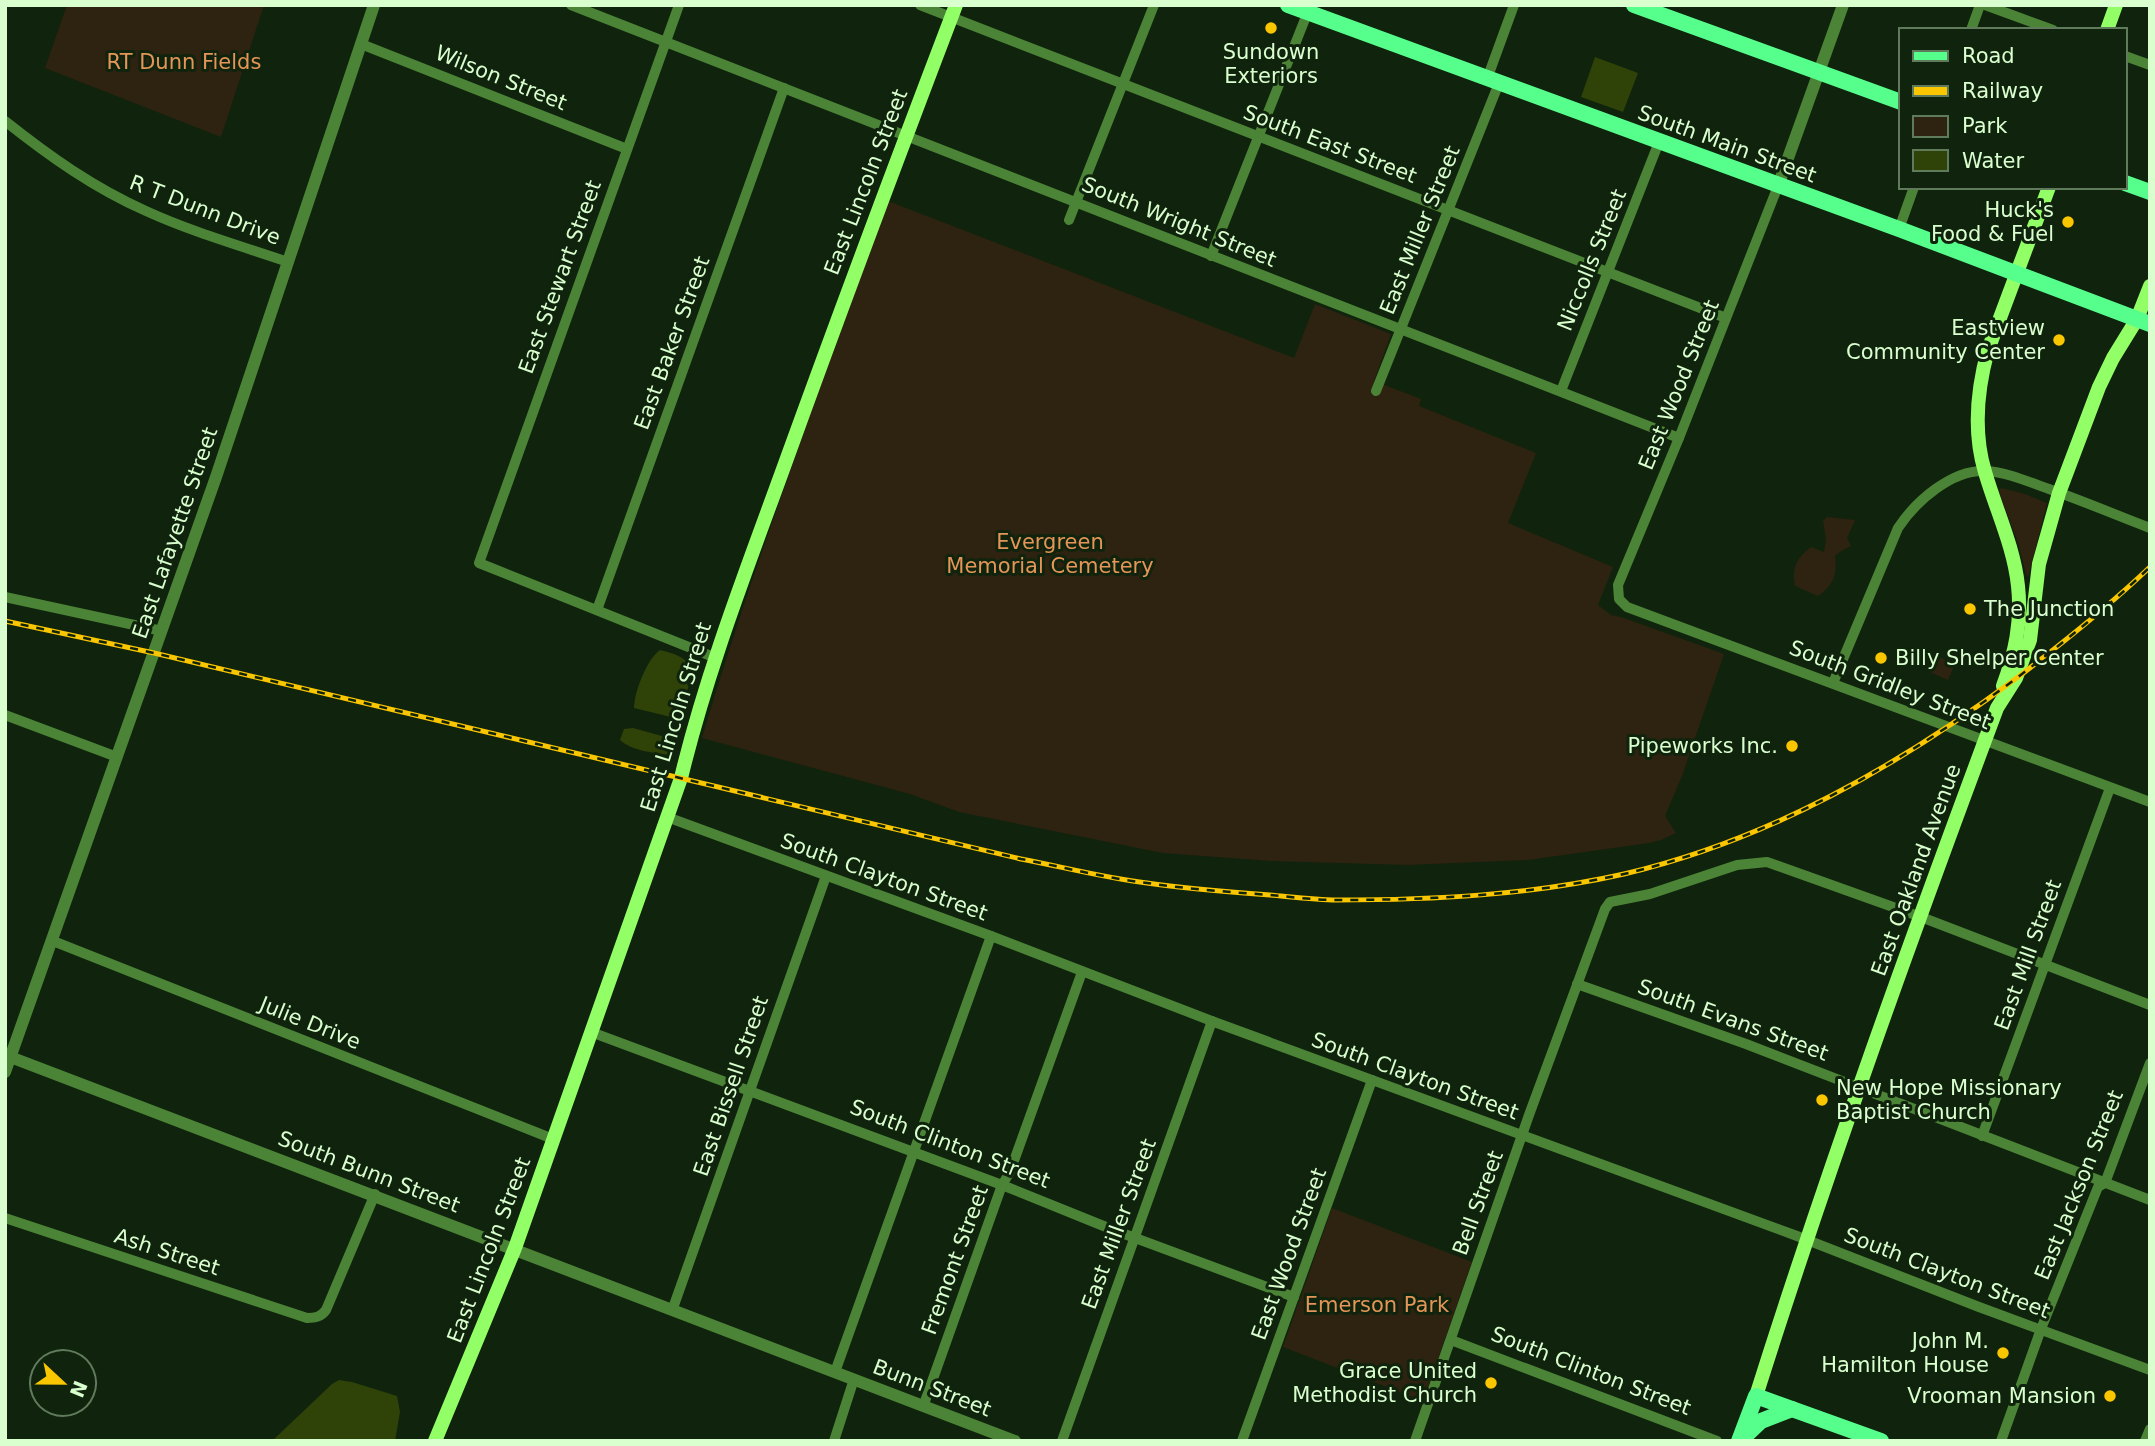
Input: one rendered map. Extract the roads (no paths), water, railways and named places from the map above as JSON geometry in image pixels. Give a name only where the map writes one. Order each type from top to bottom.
[{"type":"main road","name":"South Main Street","points":[[1288,5],[1309,9],[1493,81],[2145,322]]},
{"type":"main road","points":[[1634,5],[1899,101]]},
{"type":"main road","points":[[2108,28],[2116,5]]},
{"type":"main road","name":"East Lincoln Street","points":[[435,1441],[515,1248],[681,778],[698,714],[734,605],[905,135],[954,11]]},
{"type":"main road","points":[[2127,184],[2150,192]]},
{"type":"main road","points":[[1997,708],[2016,646],[2019,603],[2012,553],[1984,471],[1977,413],[1980,383],[1989,350],[2048,189]]},
{"type":"main road","name":"East Oakland Avenue","points":[[1740,1441],[1807,1240],[1984,741],[1997,708],[2016,678],[2030,640],[2039,564],[2059,493],[2099,387],[2113,358],[2145,322],[2150,286]]},
{"type":"main road","points":[[1756,1396],[1875,1440]]},
{"type":"main road","points":[[1740,1441],[1761,1420],[1792,1409]]},
{"type":"street","name":"East Lafayette Street","points":[[5,1072],[8,1056],[53,941],[162,631],[374,5]]},
{"type":"street","name":"South Wright Street","points":[[571,5],[1679,438]]},
{"type":"street","name":"East Stewart Street","points":[[597,610],[479,563],[679,5]]},
{"type":"street","name":"South East Street","points":[[920,5],[954,11],[1122,84],[1726,318]]},
{"type":"street","points":[[1069,220],[1154,5]]},
{"type":"street","name":"East Miller Street","points":[[1376,391],[1449,210],[1493,81],[1514,5]]},
{"type":"street","points":[[1778,186],[1843,5]]},
{"type":"street","points":[[1972,28],[1982,5],[2047,28]]},
{"type":"street","points":[[1211,256],[1309,9]]},
{"type":"street","name":"Wilson Street","points":[[360,44],[626,149]]},
{"type":"street","points":[[2127,57],[2150,65]]},
{"type":"street","name":"East Baker Street","points":[[597,610],[784,89]]},
{"type":"street","name":"R T Dunn Drive","points":[[5,121],[72,172],[135,206],[183,226],[288,262]]},
{"type":"street","name":"Niccolls Street","points":[[1561,391],[1659,142]]},
{"type":"street","name":"East Wood Street","points":[[1619,599],[1618,585],[1778,186]]},
{"type":"street","points":[[1899,229],[1913,189]]},
{"type":"street","points":[[1833,684],[1893,537],[1904,518],[1935,489],[1964,475],[1984,471],[2029,482],[2150,528]]},
{"type":"street","points":[[5,597],[162,631]]},
{"type":"street","name":"South Gridley Street","points":[[1619,599],[1627,607],[2150,802]]},
{"type":"street","points":[[597,610],[716,658]]},
{"type":"street","points":[[5,715],[117,757]]},
{"type":"street","name":"East Mill Street","points":[[1982,1136],[2110,788]]},
{"type":"street","name":"South Clayton Street","points":[[667,817],[2150,1370]]},
{"type":"street","name":"Bell Street","points":[[1415,1441],[1577,984],[1605,909],[1611,902],[1650,894],[1737,865],[1767,862],[1921,917]]},
{"type":"street","name":"East Bissell Street","points":[[673,1308],[826,876]]},
{"type":"street","points":[[1921,917],[2150,1005]]},
{"type":"street","points":[[835,1372],[990,936]]},
{"type":"street","name":"Julie Drive","points":[[53,941],[554,1139]]},
{"type":"street","name":"Fremont Street","points":[[924,1404],[1082,972]]},
{"type":"street","name":"South Evans Street","points":[[1577,984],[1746,1044],[2150,1200]]},
{"type":"street","name":"East Miller Street","points":[[1062,1441],[1212,1021]]},
{"type":"street","name":"South Clinton Street","points":[[591,1032],[1294,1297]]},
{"type":"street","name":"South Bunn Street","points":[[8,1056],[835,1372]]},
{"type":"street","name":"East Jackson Street","points":[[2001,1441],[2041,1329],[2098,1187],[2105,1183],[2150,1063]]},
{"type":"street","name":"East Wood Street","points":[[1242,1441],[1372,1080]]},
{"type":"street","name":"Ash Street","points":[[5,1218],[307,1318],[323,1313],[328,1304],[375,1194]]},
{"type":"street","name":"South Clinton Street","points":[[1451,1340],[1717,1441]]},
{"type":"street","name":"Bunn Street","points":[[835,1372],[1015,1441]]},
{"type":"street","points":[[834,1441],[854,1379]]},
{"type":"street","points":[[2145,1441],[2150,1429]]},
{"type":"water","points":[[1595,57],[1638,73],[1623,112],[1581,97]]},
{"type":"water","points":[[660,650],[678,656],[692,667],[683,701],[671,717],[634,708],[642,676]]},
{"type":"water","points":[[633,728],[669,738],[673,742],[670,755],[637,749],[620,740],[624,729]]},
{"type":"water","points":[[339,1380],[397,1396],[400,1412],[395,1441],[272,1441],[332,1384]]},
{"type":"railway","points":[[5,621],[154,653],[1021,859],[1100,875],[1178,887],[1312,899],[1409,899],[1553,887],[1624,874],[1678,859],[1781,820],[1880,769],[1973,709],[2069,637],[2150,567]]},
{"type":"place","name":"Sundown Exteriors","points":[[1271,28]]},
{"type":"place","name":"Huck's Food & Fuel","points":[[2068,222]]},
{"type":"place","name":"Eastview Community Center","points":[[2059,340]]},
{"type":"place","name":"The Junction","points":[[1970,609]]},
{"type":"place","name":"Billy Shelper Center","points":[[1881,658]]},
{"type":"place","name":"Pipeworks Inc.","points":[[1792,746]]},
{"type":"place","name":"New Hope Missionary Baptist Church","points":[[1822,1100]]},
{"type":"place","name":"John M. Hamilton House","points":[[2003,1353]]},
{"type":"place","name":"Grace United Methodist Church","points":[[1491,1383]]},
{"type":"place","name":"Vrooman Mansion","points":[[2110,1396]]},
{"type":"park label","name":"RT Dunn Fields","points":[[184,62]]},
{"type":"park label","name":"Evergreen Memorial Cemetery","points":[[1050,554]]},
{"type":"park label","name":"Emerson Park","points":[[1377,1305]]}]
